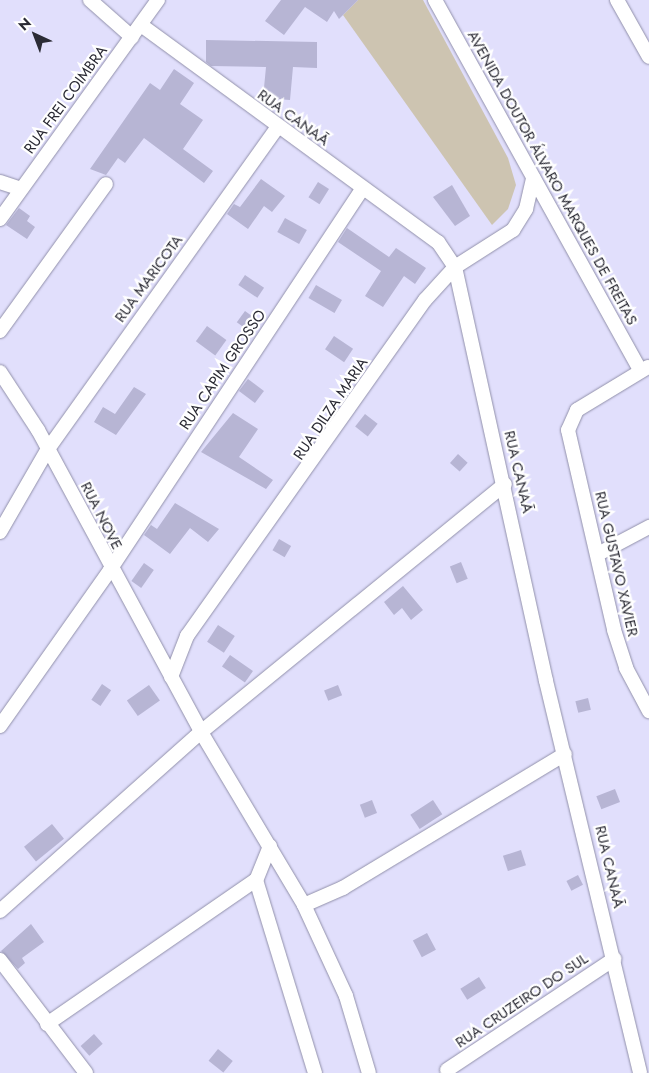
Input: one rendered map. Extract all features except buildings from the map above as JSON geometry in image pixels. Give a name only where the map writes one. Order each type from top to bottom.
[{"type":"street","points":[[90,0],[132,37]]},
{"type":"street","name":"RUA FREI COIMBRA","points":[[0,219],[158,0]]},
{"type":"street","name":"AVENIDA DOUTOR ÁLVARO MARQUES DE FREITAS","points":[[435,0],[533,178],[645,369]]},
{"type":"street","points":[[617,0],[649,57]]},
{"type":"street","name":"RUA CANAÃ","points":[[141,25],[277,128],[438,242],[455,267],[565,754],[640,1073]]},
{"type":"street","name":"RUA MARICOTA","points":[[0,532],[48,449],[277,128]]},
{"type":"street","name":"RUA DILZA MARIA","points":[[171,677],[187,636],[425,300],[455,267],[513,230],[526,209],[533,178]]},
{"type":"street","points":[[0,182],[21,189]]},
{"type":"street","points":[[0,330],[106,184]]},
{"type":"street","name":"RUA CAPIM GROSSO","points":[[0,726],[110,570],[363,188]]},
{"type":"street","name":"RUA GUSTAVO XAVIER","points":[[645,369],[569,419],[568,430],[626,668],[649,711]]},
{"type":"street","name":"RUA NOVE","points":[[0,372],[48,449],[110,570],[201,732],[304,905],[346,996],[369,1073]]},
{"type":"street","points":[[0,911],[201,732],[505,484]]},
{"type":"street","points":[[598,554],[649,527]]},
{"type":"street","points":[[304,905],[344,888],[565,754]]},
{"type":"street","points":[[47,1024],[256,880],[270,846]]},
{"type":"street","points":[[256,880],[315,1073]]},
{"type":"street","name":"RUA CRUZEIRO DO SUL","points":[[448,1070],[614,959]]},
{"type":"street","points":[[0,960],[86,1073]]},
{"type":"shaded area","points":[[358,0],[423,0],[508,158],[516,185],[508,209],[492,225],[343,15]]}]
